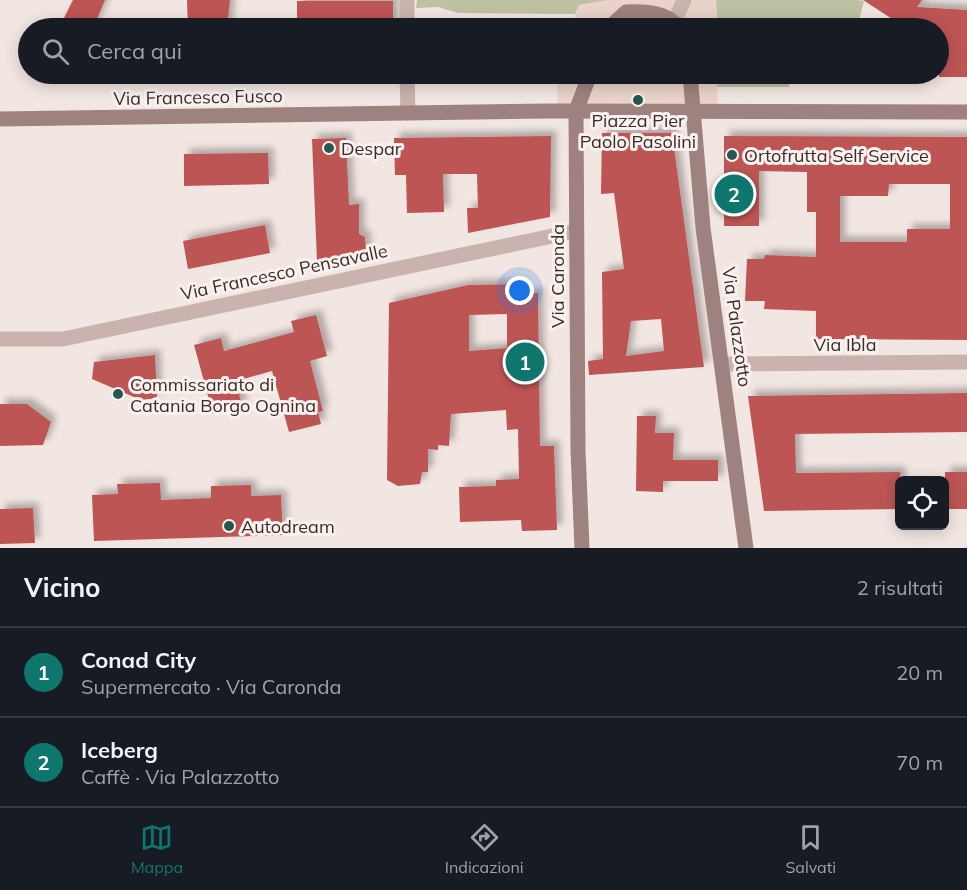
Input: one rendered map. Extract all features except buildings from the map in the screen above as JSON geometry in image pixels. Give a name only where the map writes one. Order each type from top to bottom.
[{"type":"main road","points":[[624,6],[661,18]]},
{"type":"main road","points":[[576,111],[586,84]]},
{"type":"main road","name":"Via Palazzotto","points":[[691,84],[703,228],[746,548]]},
{"type":"main road","name":"Via Francesco Fusco","points":[[0,118],[576,111],[967,112]]},
{"type":"main road","name":"Via Caronda","points":[[576,111],[578,451],[582,548]]},
{"type":"street","points":[[407,0],[407,18]]},
{"type":"street","points":[[679,18],[684,0]]},
{"type":"street","points":[[407,84],[408,113]]},
{"type":"street","name":"Via Francesco Pensavalle","points":[[0,339],[63,339],[576,231]]},
{"type":"street","name":"Via Ibla","points":[[723,364],[967,362]]},
{"type":"green space","points":[[417,0],[607,1],[579,5],[575,14],[458,13],[438,7],[416,8]]},
{"type":"green space","points":[[716,0],[864,1],[860,18],[717,18]]},
{"type":"green space","points":[[717,84],[789,84],[789,87],[717,87]]},
{"type":"shaded area","points":[[607,0],[716,0],[717,18],[574,18],[579,5]]},
{"type":"shaded area","name":"Piazza Pier Paolo Pasolini","points":[[558,84],[717,84],[718,111],[558,111]]},
{"type":"place","name":"Piazza Pier Paolo Pasolini","points":[[638,100]]},
{"type":"place","name":"Despar","points":[[329,148]]},
{"type":"place","name":"Ortofrutta Self Service","points":[[732,155]]},
{"type":"place","name":"Iceberg","points":[[734,194]]},
{"type":"place","name":"Conad City","points":[[525,362]]},
{"type":"place","name":"Commissariato di Catania Borgo Ognina","points":[[118,394]]},
{"type":"place","name":"Autodream","points":[[229,526]]}]
